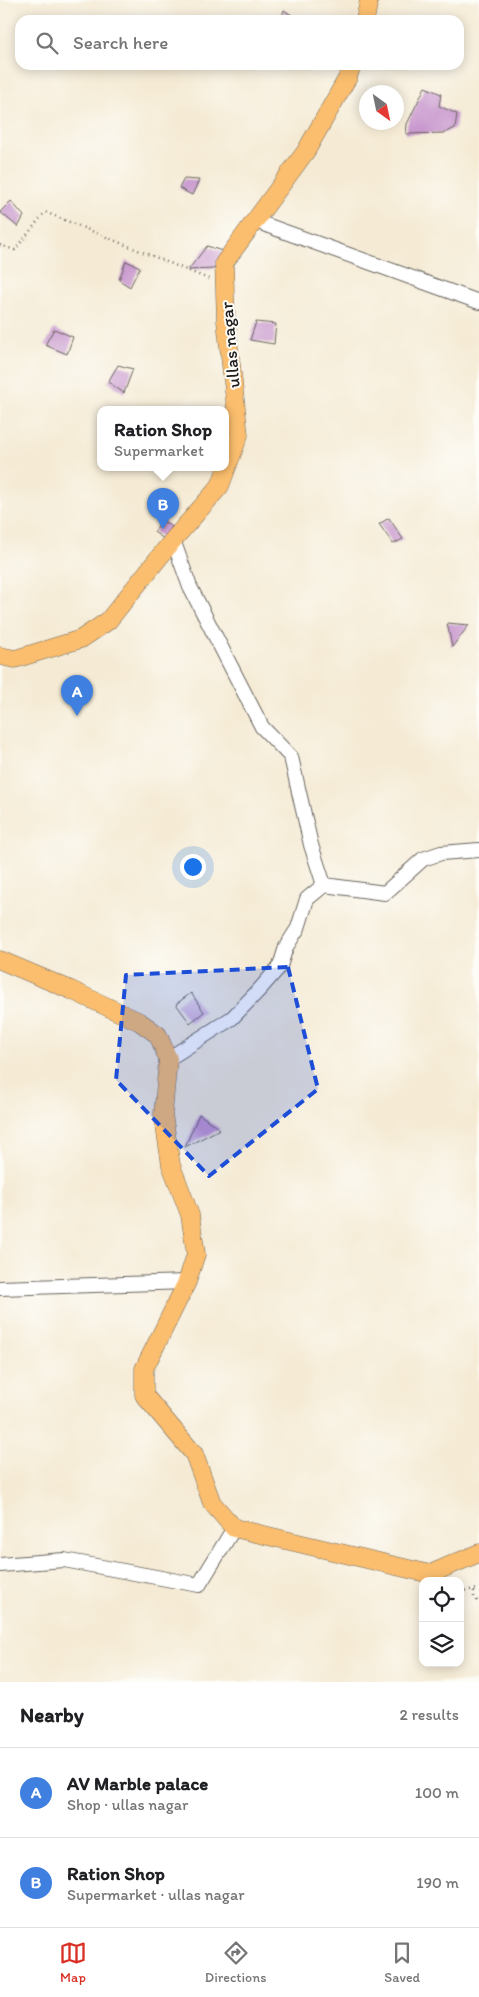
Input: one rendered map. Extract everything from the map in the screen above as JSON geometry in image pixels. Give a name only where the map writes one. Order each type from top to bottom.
[{"type":"main road","points":[[366,15],[369,0]]},
{"type":"main road","name":"ullas nagar","points":[[229,463],[240,435],[226,321],[224,263],[306,151],[350,70]]},
{"type":"main road","name":"ullas nagar","points":[[0,656],[15,659],[81,639],[108,621],[173,540],[220,486],[226,471]]},
{"type":"main road","points":[[0,960],[140,1022],[158,1035],[168,1060],[163,1114],[171,1165],[190,1215],[196,1254],[187,1282],[144,1369],[144,1395],[194,1454],[212,1502],[234,1528],[430,1574],[479,1553]]},
{"type":"street","points":[[255,221],[479,302]]},
{"type":"street","points":[[173,540],[190,587],[262,727],[291,757],[311,845],[324,885]]},
{"type":"street","points":[[168,1060],[232,1018],[260,989],[280,966],[286,946],[298,928],[307,899],[324,885],[385,893],[423,859],[441,853],[479,850]]},
{"type":"street","points":[[0,1288],[187,1282]]},
{"type":"street","points":[[0,1565],[64,1560],[199,1585],[234,1528]]},
{"type":"path","points":[[0,246],[15,250],[45,212],[217,282]]},
{"type":"path","points":[[464,1591],[479,1589]]},
{"type":"path","points":[[474,1591],[474,1598],[479,1603]]},
{"type":"highlighted area","points":[[288,967],[318,1089],[209,1176],[116,1080],[126,975]]},
{"type":"building","points":[[284,10],[292,15],[282,15]]},
{"type":"building","points":[[425,87],[441,94],[439,106],[457,114],[455,128],[445,133],[406,134],[407,124]]},
{"type":"building","points":[[184,179],[199,180],[192,195],[179,188]]},
{"type":"building","points":[[11,201],[24,216],[18,227],[0,212]]},
{"type":"building","points":[[207,246],[225,252],[214,269],[188,270]]},
{"type":"building","points":[[126,261],[140,267],[130,287],[119,280]]},
{"type":"building","points":[[256,322],[276,324],[274,344],[250,340]]},
{"type":"building","points":[[54,329],[73,337],[67,354],[45,345]]},
{"type":"building","points":[[118,365],[133,369],[124,393],[108,382]]},
{"type":"building","points":[[389,518],[403,539],[393,544],[379,524]]},
{"type":"building","points":[[162,520],[172,527],[164,539],[154,532]]},
{"type":"building","points":[[447,623],[469,625],[452,647]]},
{"type":"building","points":[[191,993],[204,1012],[190,1023],[176,1004]]},
{"type":"building","points":[[199,1114],[220,1129],[185,1147]]},
{"type":"place","name":"Ration Shop","points":[[163,529]]},
{"type":"place","name":"AV Marble palace","points":[[77,716]]}]
